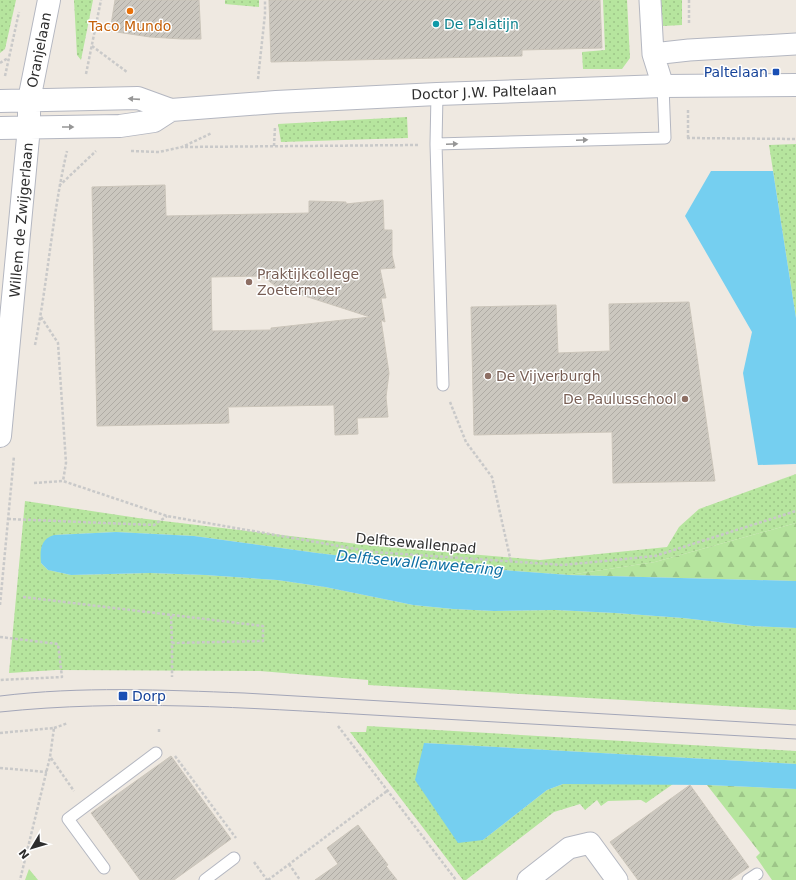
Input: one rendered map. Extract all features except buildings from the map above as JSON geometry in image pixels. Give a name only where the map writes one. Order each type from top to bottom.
[{"type":"street","name":"Oranjelaan","points":[[29,100],[49,0]]},
{"type":"street","points":[[650,0],[653,54],[663,86]]},
{"type":"street","points":[[653,54],[689,50],[796,44]]},
{"type":"street","name":"Doctor J.W. Paltelaan","points":[[0,101],[138,98],[171,110],[256,103],[438,94],[663,86],[796,85]]},
{"type":"street","name":"Willem de Zwijgerlaan","points":[[0,436],[30,127],[29,100]]},
{"type":"street","name":"Doctor J.W. Paltelaan","points":[[0,128],[120,126],[154,121],[171,110]]},
{"type":"street","points":[[528,880],[569,848],[590,843],[617,880]]},
{"type":"lane","points":[[436,144],[665,138],[663,86]]},
{"type":"lane","points":[[438,94],[436,144],[443,385]]},
{"type":"lane","points":[[104,868],[68,819],[156,753]]},
{"type":"lane","points":[[205,880],[234,858]]},
{"type":"path","points":[[256,103],[265,14],[265,0]]},
{"type":"path","name":"Oranjelaan","points":[[4,79],[20,7]]},
{"type":"path","points":[[0,63],[9,57]]},
{"type":"path","points":[[665,138],[796,139]]},
{"type":"path","points":[[182,147],[436,144]]},
{"type":"path","points":[[59,187],[96,151]]},
{"type":"path","points":[[41,317],[58,343],[66,463],[63,481]]},
{"type":"path","points":[[443,385],[466,442],[492,476],[512,562]]},
{"type":"path","name":"Delftsewallenpad","points":[[34,483],[63,481],[167,516],[374,552],[563,565],[655,556],[796,511]]},
{"type":"path","points":[[8,519],[154,525],[167,516]]},
{"type":"path","points":[[23,597],[262,626],[263,641],[172,643]]},
{"type":"path","points":[[171,616],[172,677]]},
{"type":"path","points":[[0,637],[58,644],[62,677],[0,680]]},
{"type":"path","points":[[0,733],[54,728],[68,723]]},
{"type":"path","points":[[338,726],[456,880]]},
{"type":"path","points":[[20,880],[50,757],[54,728]]},
{"type":"path","points":[[156,753],[159,729]]},
{"type":"path","points":[[159,734],[164,740]]},
{"type":"path","points":[[173,753],[239,842]]},
{"type":"path","points":[[50,757],[85,806]]},
{"type":"path","points":[[0,768],[46,772]]},
{"type":"path","points":[[253,861],[268,880],[387,791]]},
{"type":"path","points":[[289,864],[300,880]]},
{"type":"green space","points":[[0,0],[16,0],[5,49],[0,53]]},
{"type":"green space","points":[[74,0],[93,0],[81,60],[77,55]]},
{"type":"green space","points":[[225,0],[259,0],[259,7],[225,4]]},
{"type":"green space","points":[[603,0],[627,0],[630,58],[622,69],[583,69],[582,52],[605,50]]},
{"type":"green space","points":[[661,0],[682,0],[682,25],[663,26]]},
{"type":"green space","points":[[407,117],[408,138],[281,142],[278,124]]},
{"type":"green space","points":[[796,144],[796,318],[769,145]]},
{"type":"green space","points":[[796,474],[796,523],[655,562],[569,575],[394,562],[194,536],[116,532],[54,535],[41,563],[48,570],[71,575],[150,573],[277,580],[325,587],[413,605],[453,609],[494,611],[555,610],[615,613],[683,618],[752,626],[796,628],[796,710],[368,685],[368,680],[260,671],[56,670],[9,673],[25,501],[138,518],[375,546],[540,560],[667,547],[679,527],[699,509]]},
{"type":"green space","points":[[796,523],[796,581],[569,575],[655,562]]},
{"type":"green space","points":[[367,726],[796,751],[796,764],[424,743],[483,840],[547,790],[563,784],[673,784],[646,803],[641,800],[608,801],[601,806],[597,800],[585,810],[580,804],[554,812],[466,880],[463,880],[350,732],[366,732]]},
{"type":"green space","points":[[707,785],[796,789],[796,880],[772,880],[756,857],[760,853]]},
{"type":"green space","points":[[29,869],[38,880],[25,880]]},
{"type":"water","points":[[711,171],[773,171],[796,318],[796,464],[758,465],[743,373],[752,332],[685,216]]},
{"type":"water","points":[[116,532],[194,536],[394,562],[569,575],[796,581],[796,628],[752,626],[683,618],[615,613],[555,610],[494,611],[453,609],[413,605],[325,587],[277,580],[150,573],[71,575],[48,570],[41,563],[43,542],[49,537],[54,535]]},
{"type":"water","points":[[424,743],[796,764],[796,789],[707,785],[563,784],[547,790],[483,840],[458,843],[415,780]]},
{"type":"tram line","points":[[0,696],[91,690],[153,690],[244,693],[796,725]]},
{"type":"tram line","points":[[0,712],[93,706],[186,706],[326,712],[796,739]]},
{"type":"place","name":"Taco Mundo","points":[[130,11]]},
{"type":"place","name":"De Palatijn","points":[[436,24]]},
{"type":"place","name":"Paltelaan","points":[[776,72]]},
{"type":"place","name":"Praktijkcollege Zoetermeer","points":[[249,282]]},
{"type":"place","name":"De Vijverburgh","points":[[488,376]]},
{"type":"place","name":"De Paulusschool","points":[[685,399]]},
{"type":"place","name":"Dorp","points":[[123,696]]},
{"type":"water label","name":"Delftsewallenwetering","points":[[420,563]]}]
